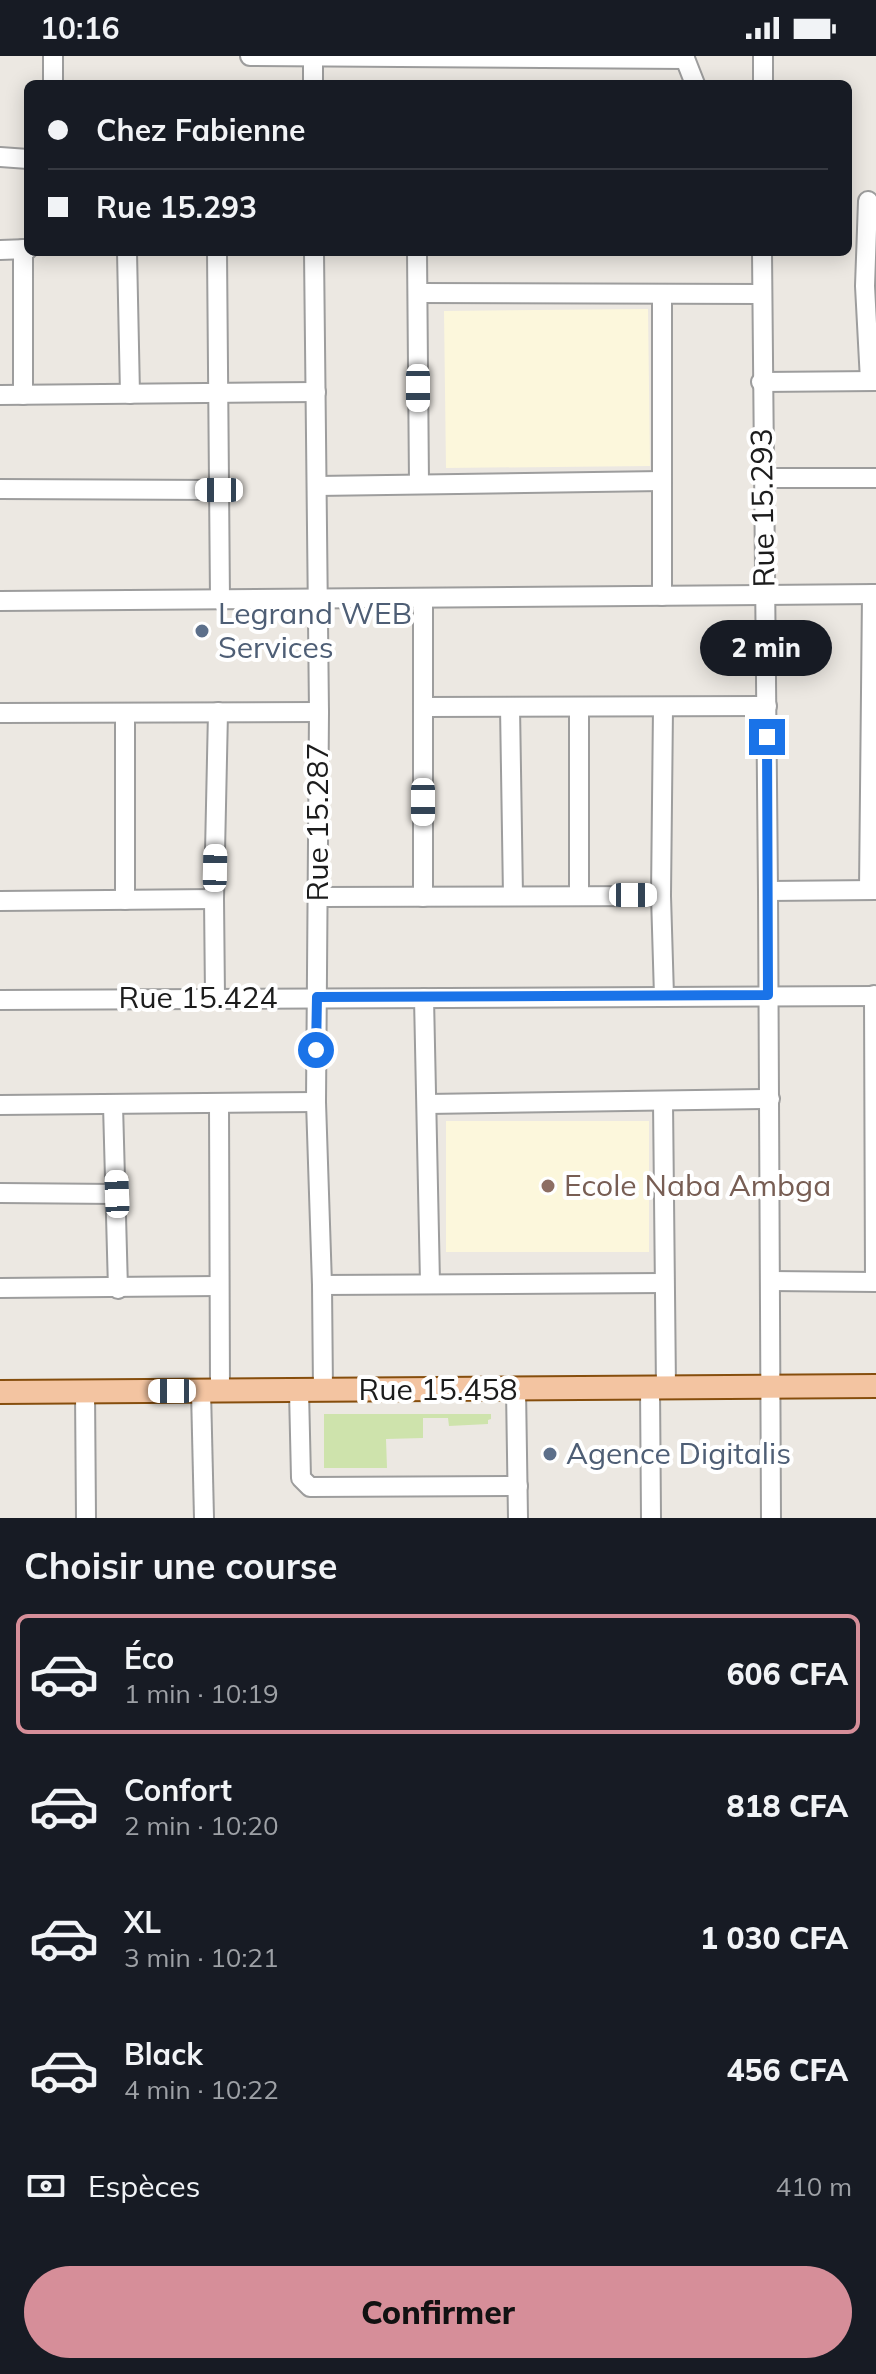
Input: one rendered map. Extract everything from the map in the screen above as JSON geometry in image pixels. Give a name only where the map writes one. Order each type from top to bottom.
[{"type":"main road","name":"Rue 15.458","points":[[0,1392],[876,1386]]},
{"type":"street","points":[[53,56],[53,80]]},
{"type":"street","points":[[250,56],[684,58],[693,80]]},
{"type":"street","points":[[313,56],[313,80]]},
{"type":"street","points":[[763,56],[763,80]]},
{"type":"street","points":[[0,157],[24,159]]},
{"type":"street","points":[[761,382],[873,381],[872,201],[852,200]]},
{"type":"street","points":[[0,250],[24,249]]},
{"type":"street","points":[[23,395],[26,256]]},
{"type":"street","points":[[127,256],[130,394]]},
{"type":"street","points":[[217,256],[220,600]]},
{"type":"street","name":"Rue 15.287","points":[[314,256],[319,712],[316,1102],[323,1391]]},
{"type":"street","points":[[417,256],[419,483]]},
{"type":"street","name":"Rue 15.293","points":[[762,256],[771,1518]]},
{"type":"street","points":[[418,293],[762,294]]},
{"type":"street","points":[[662,294],[662,596]]},
{"type":"street","points":[[0,395],[316,392]]},
{"type":"street","points":[[763,478],[876,478]]},
{"type":"street","points":[[317,486],[662,481]]},
{"type":"street","points":[[0,489],[219,490]]},
{"type":"street","points":[[0,601],[874,594],[872,890],[768,891]]},
{"type":"street","points":[[423,598],[423,897]]},
{"type":"street","points":[[423,707],[767,706]]},
{"type":"street","points":[[510,707],[513,896]]},
{"type":"street","points":[[579,707],[579,895]]},
{"type":"street","points":[[663,708],[661,896],[664,996]]},
{"type":"street","points":[[215,997],[218,712]]},
{"type":"street","points":[[0,713],[319,712]]},
{"type":"street","points":[[125,713],[125,900]]},
{"type":"street","points":[[318,897],[661,896]]},
{"type":"street","points":[[0,901],[214,899]]},
{"type":"street","points":[[770,1281],[876,1282],[875,996]]},
{"type":"street","name":"Rue 15.424","points":[[0,1000],[875,996]]},
{"type":"street","points":[[424,998],[430,1283]]},
{"type":"street","points":[[427,1104],[770,1099]]},
{"type":"street","points":[[0,1105],[316,1102]]},
{"type":"street","points":[[651,1518],[664,1283],[663,1102]]},
{"type":"street","points":[[204,1518],[218,1286],[219,1104]]},
{"type":"street","points":[[113,1105],[118,1289]]},
{"type":"street","points":[[0,1193],[117,1194]]},
{"type":"street","points":[[322,1285],[664,1283]]},
{"type":"street","points":[[0,1288],[218,1286]]},
{"type":"street","points":[[516,1390],[518,1518]]},
{"type":"street","points":[[85,1391],[86,1518]]},
{"type":"street","points":[[299,1391],[301,1478],[304,1484],[316,1489],[458,1483],[518,1486]]},
{"type":"shaded area","points":[[648,309],[650,466],[446,468],[444,311]]},
{"type":"shaded area","name":"Ecole Naba Ambga","points":[[446,1121],[649,1121],[649,1252],[446,1252]]},
{"type":"green space","points":[[324,1414],[491,1414],[491,1419],[488,1424],[449,1426],[448,1418],[423,1418],[423,1438],[386,1439],[387,1468],[324,1468]]},
{"type":"place","name":"Legrand WEB Services","points":[[202,631]]},
{"type":"place","name":"Ecole Naba Ambga","points":[[548,1186]]},
{"type":"place","name":"Agence Digitalis","points":[[550,1454]]},
{"type":"route","points":[[316,1050],[317,997],[768,995],[767,737]]}]
